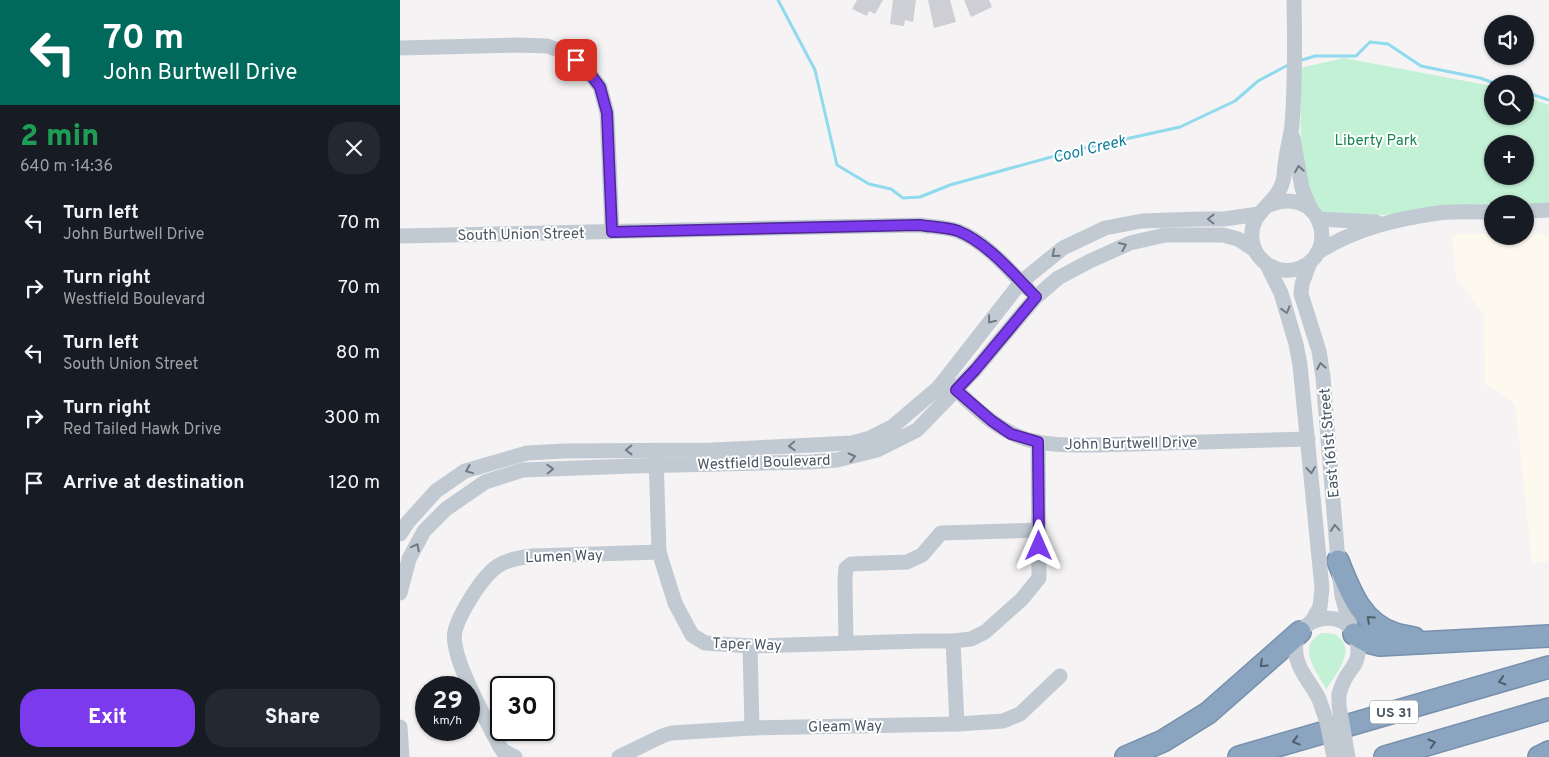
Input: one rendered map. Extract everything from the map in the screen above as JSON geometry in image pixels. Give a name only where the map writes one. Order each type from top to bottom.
[{"type":"highway","points":[[1338,561],[1352,596],[1370,620],[1394,634],[1431,643]]},
{"type":"highway","points":[[1126,757],[1163,741],[1208,713],[1306,627]]},
{"type":"highway","points":[[1352,631],[1368,642],[1380,645],[1549,636]]},
{"type":"highway","name":"US 31","points":[[1239,757],[1549,667]]},
{"type":"highway","points":[[1385,757],[1549,709]]},
{"type":"highway","points":[[1540,757],[1549,752]]},
{"type":"street","points":[[1294,0],[1292,127],[1280,189],[1254,222],[1252,241],[1260,258],[1267,265],[1278,270],[1300,268],[1344,237],[1387,222],[1439,213],[1484,212]]},
{"type":"street","points":[[400,48],[547,46],[568,53],[585,67],[600,87],[607,113],[612,232]]},
{"type":"street","points":[[1292,127],[1302,188],[1322,230],[1321,242],[1314,257]]},
{"type":"street","points":[[1263,210],[1278,201],[1290,200],[1301,203],[1314,214],[1358,222],[1387,222]]},
{"type":"street","name":"Westfield Boulevard","points":[[400,534],[408,522],[436,491],[465,471],[494,461],[527,453],[712,450],[852,443],[870,438],[892,427],[938,388],[1022,282],[1063,248],[1105,228],[1142,221],[1200,218],[1224,219],[1263,210]]},
{"type":"street","points":[[1534,211],[1549,210]]},
{"type":"street","name":"South Union Street","points":[[400,236],[928,226],[958,231],[976,241],[1036,297]]},
{"type":"street","name":"Westfield Boulevard","points":[[400,592],[410,560],[424,531],[446,509],[485,482],[523,470],[810,462],[837,460],[877,450],[917,430],[975,370],[1036,297],[1058,278],[1090,261],[1130,243],[1166,235],[1223,235],[1238,239],[1255,250]]},
{"type":"street","name":"East 161st Street","points":[[1314,257],[1302,284],[1301,294],[1319,352],[1323,377],[1342,596],[1357,642],[1358,656],[1339,694],[1339,706],[1348,757]]},
{"type":"street","name":"East 161st Street","points":[[1267,265],[1281,293],[1296,344],[1302,380],[1322,588],[1320,608],[1297,640],[1296,658],[1319,699],[1334,757]]},
{"type":"street","name":"John Burtwell Drive","points":[[945,379],[992,421],[1011,434],[1038,442],[1097,445],[1308,439]]},
{"type":"street","name":"Taper Way","points":[[657,450],[659,552],[675,603],[692,635],[705,643],[750,646],[954,641],[971,639],[985,632],[1022,599],[1039,578],[1038,442]]},
{"type":"street","points":[[846,643],[845,580],[846,568],[851,564],[907,562],[922,555],[941,533],[1039,530]]},
{"type":"street","name":"Lumen Way","points":[[515,757],[503,750],[499,745],[459,660],[454,640],[455,630],[468,602],[484,577],[493,568],[518,557],[659,552]]},
{"type":"street","points":[[1306,627],[1330,617],[1344,623],[1352,631]]},
{"type":"street","points":[[954,641],[957,724]]},
{"type":"street","points":[[750,646],[752,728]]},
{"type":"street","name":"Gleam Way","points":[[619,757],[671,733],[752,728],[957,724],[1003,721],[1020,714],[1060,676]]},
{"type":"street","points":[[400,727],[402,757]]},
{"type":"shaded area","points":[[1452,234],[1484,234],[1484,245],[1534,245],[1534,234],[1549,234],[1549,562],[1532,563],[1515,403],[1485,384],[1484,316],[1456,277]]},
{"type":"green space","name":"Liberty Park","points":[[1344,58],[1484,84],[1484,125],[1534,125],[1534,99],[1549,105],[1549,210],[1534,206],[1534,195],[1484,195],[1484,212],[1332,216],[1315,209],[1307,189],[1301,153],[1300,68]]},
{"type":"green space","points":[[1322,633],[1337,635],[1345,648],[1344,660],[1326,689],[1314,667],[1309,652],[1314,638]]},
{"type":"building","points":[[857,0],[883,0],[875,14],[869,11],[867,16],[852,9]]},
{"type":"building","points":[[893,0],[916,0],[913,22],[905,20],[904,26],[890,24]]},
{"type":"building","points":[[928,0],[950,0],[956,22],[934,28]]},
{"type":"building","points":[[964,0],[989,0],[992,7],[971,17]]},
{"type":"waterway","name":"Cool Creek","points":[[778,0],[815,70],[837,165],[869,184],[891,189],[903,198],[920,197],[950,185],[1080,149],[1180,127],[1235,101],[1258,81],[1290,64]]},
{"type":"waterway","name":"Cool Creek","points":[[1299,61],[1315,56],[1356,56],[1370,42],[1388,44],[1421,66],[1484,79]]},
{"type":"waterway","name":"Cool Creek","points":[[1534,95],[1549,100]]},
{"type":"route","points":[[576,60],[585,67],[600,87],[607,113],[612,232],[919,225],[945,228],[958,231],[976,241],[1036,297],[956,390],[992,421],[1011,434],[1038,442],[1039,546]]}]
